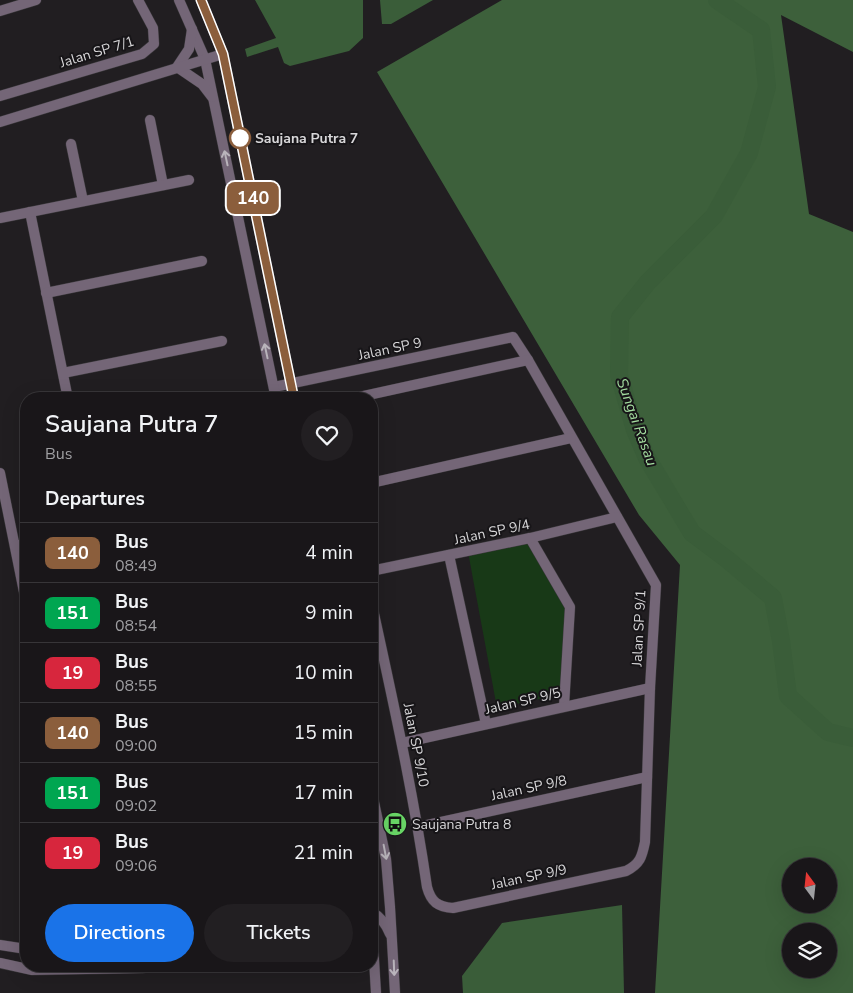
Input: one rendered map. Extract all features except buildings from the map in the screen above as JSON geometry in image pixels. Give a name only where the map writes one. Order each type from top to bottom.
[{"type":"street","points":[[0,11],[36,0]]},
{"type":"street","name":"Jalan SP 7/1","points":[[0,96],[142,54],[148,50],[154,44],[154,33],[138,0]]},
{"type":"street","points":[[179,0],[205,59],[275,392]]},
{"type":"street","points":[[201,0],[223,54],[292,392]]},
{"type":"street","points":[[177,67],[190,49],[192,29]]},
{"type":"street","points":[[0,122],[223,54]]},
{"type":"street","points":[[177,67],[202,84],[214,100]]},
{"type":"street","points":[[150,120],[163,185]]},
{"type":"street","points":[[71,144],[83,201]]},
{"type":"street","points":[[0,218],[189,180]]},
{"type":"street","points":[[30,212],[67,392]]},
{"type":"street","points":[[46,293],[202,261]]},
{"type":"street","name":"Jalan SP 9","points":[[274,387],[513,337]]},
{"type":"street","name":"Jalan SP 9/1","points":[[513,337],[528,360],[656,585],[646,777],[645,842],[642,858],[637,866]]},
{"type":"street","points":[[63,373],[222,341]]},
{"type":"street","points":[[378,393],[528,360]]},
{"type":"street","points":[[378,481],[572,438]]},
{"type":"street","points":[[0,473],[20,571]]},
{"type":"street","name":"Jalan SP 9/4","points":[[378,570],[530,538],[618,517]]},
{"type":"street","points":[[530,538],[570,607],[564,706]]},
{"type":"street","points":[[15,546],[20,545]]},
{"type":"street","points":[[449,555],[486,724]]},
{"type":"street","name":"Jalan SP 9/10","points":[[378,632],[402,743],[429,897]]},
{"type":"street","name":"Jalan SP 9/5","points":[[402,743],[650,688]]},
{"type":"street","name":"Jalan SP 9/8","points":[[418,827],[646,777]]},
{"type":"street","points":[[378,821],[386,859],[395,993]]},
{"type":"street","name":"Jalan SP 9/9","points":[[429,897],[435,904],[453,908],[637,866]]},
{"type":"street","points":[[378,926],[383,921],[390,907]]},
{"type":"street","points":[[378,915],[389,932],[393,943]]},
{"type":"street","points":[[0,945],[20,949]]},
{"type":"street","points":[[0,963],[20,967]]},
{"type":"street","points":[[373,972],[376,993]]},
{"type":"shaded area","points":[[255,0],[363,0],[363,38],[349,51],[290,66],[284,63],[278,47],[247,57],[245,49],[276,38]]},
{"type":"shaded area","points":[[380,0],[433,0],[391,24],[382,24]]},
{"type":"shaded area","points":[[502,0],[853,0],[853,52],[781,15],[809,214],[853,232],[853,993],[655,993],[680,565],[639,515],[377,72]]},
{"type":"shaded area","points":[[529,540],[566,604],[562,694],[497,708],[468,552]]},
{"type":"shaded area","points":[[622,905],[624,993],[463,993],[462,976],[502,923]]},
{"type":"waterway","name":"Sungai Rasau","points":[[717,0],[761,30],[767,87],[749,153],[714,216],[648,282],[620,317],[619,375],[635,430],[647,458],[692,533],[773,598],[788,696],[828,732],[853,738]]},
{"type":"bus line","name":"140","points":[[201,0],[223,54],[293,392]]},
{"type":"place","name":"Saujana Putra 7","points":[[240,138]]},
{"type":"place","name":"Saujana Putra 8","points":[[395,824]]}]
